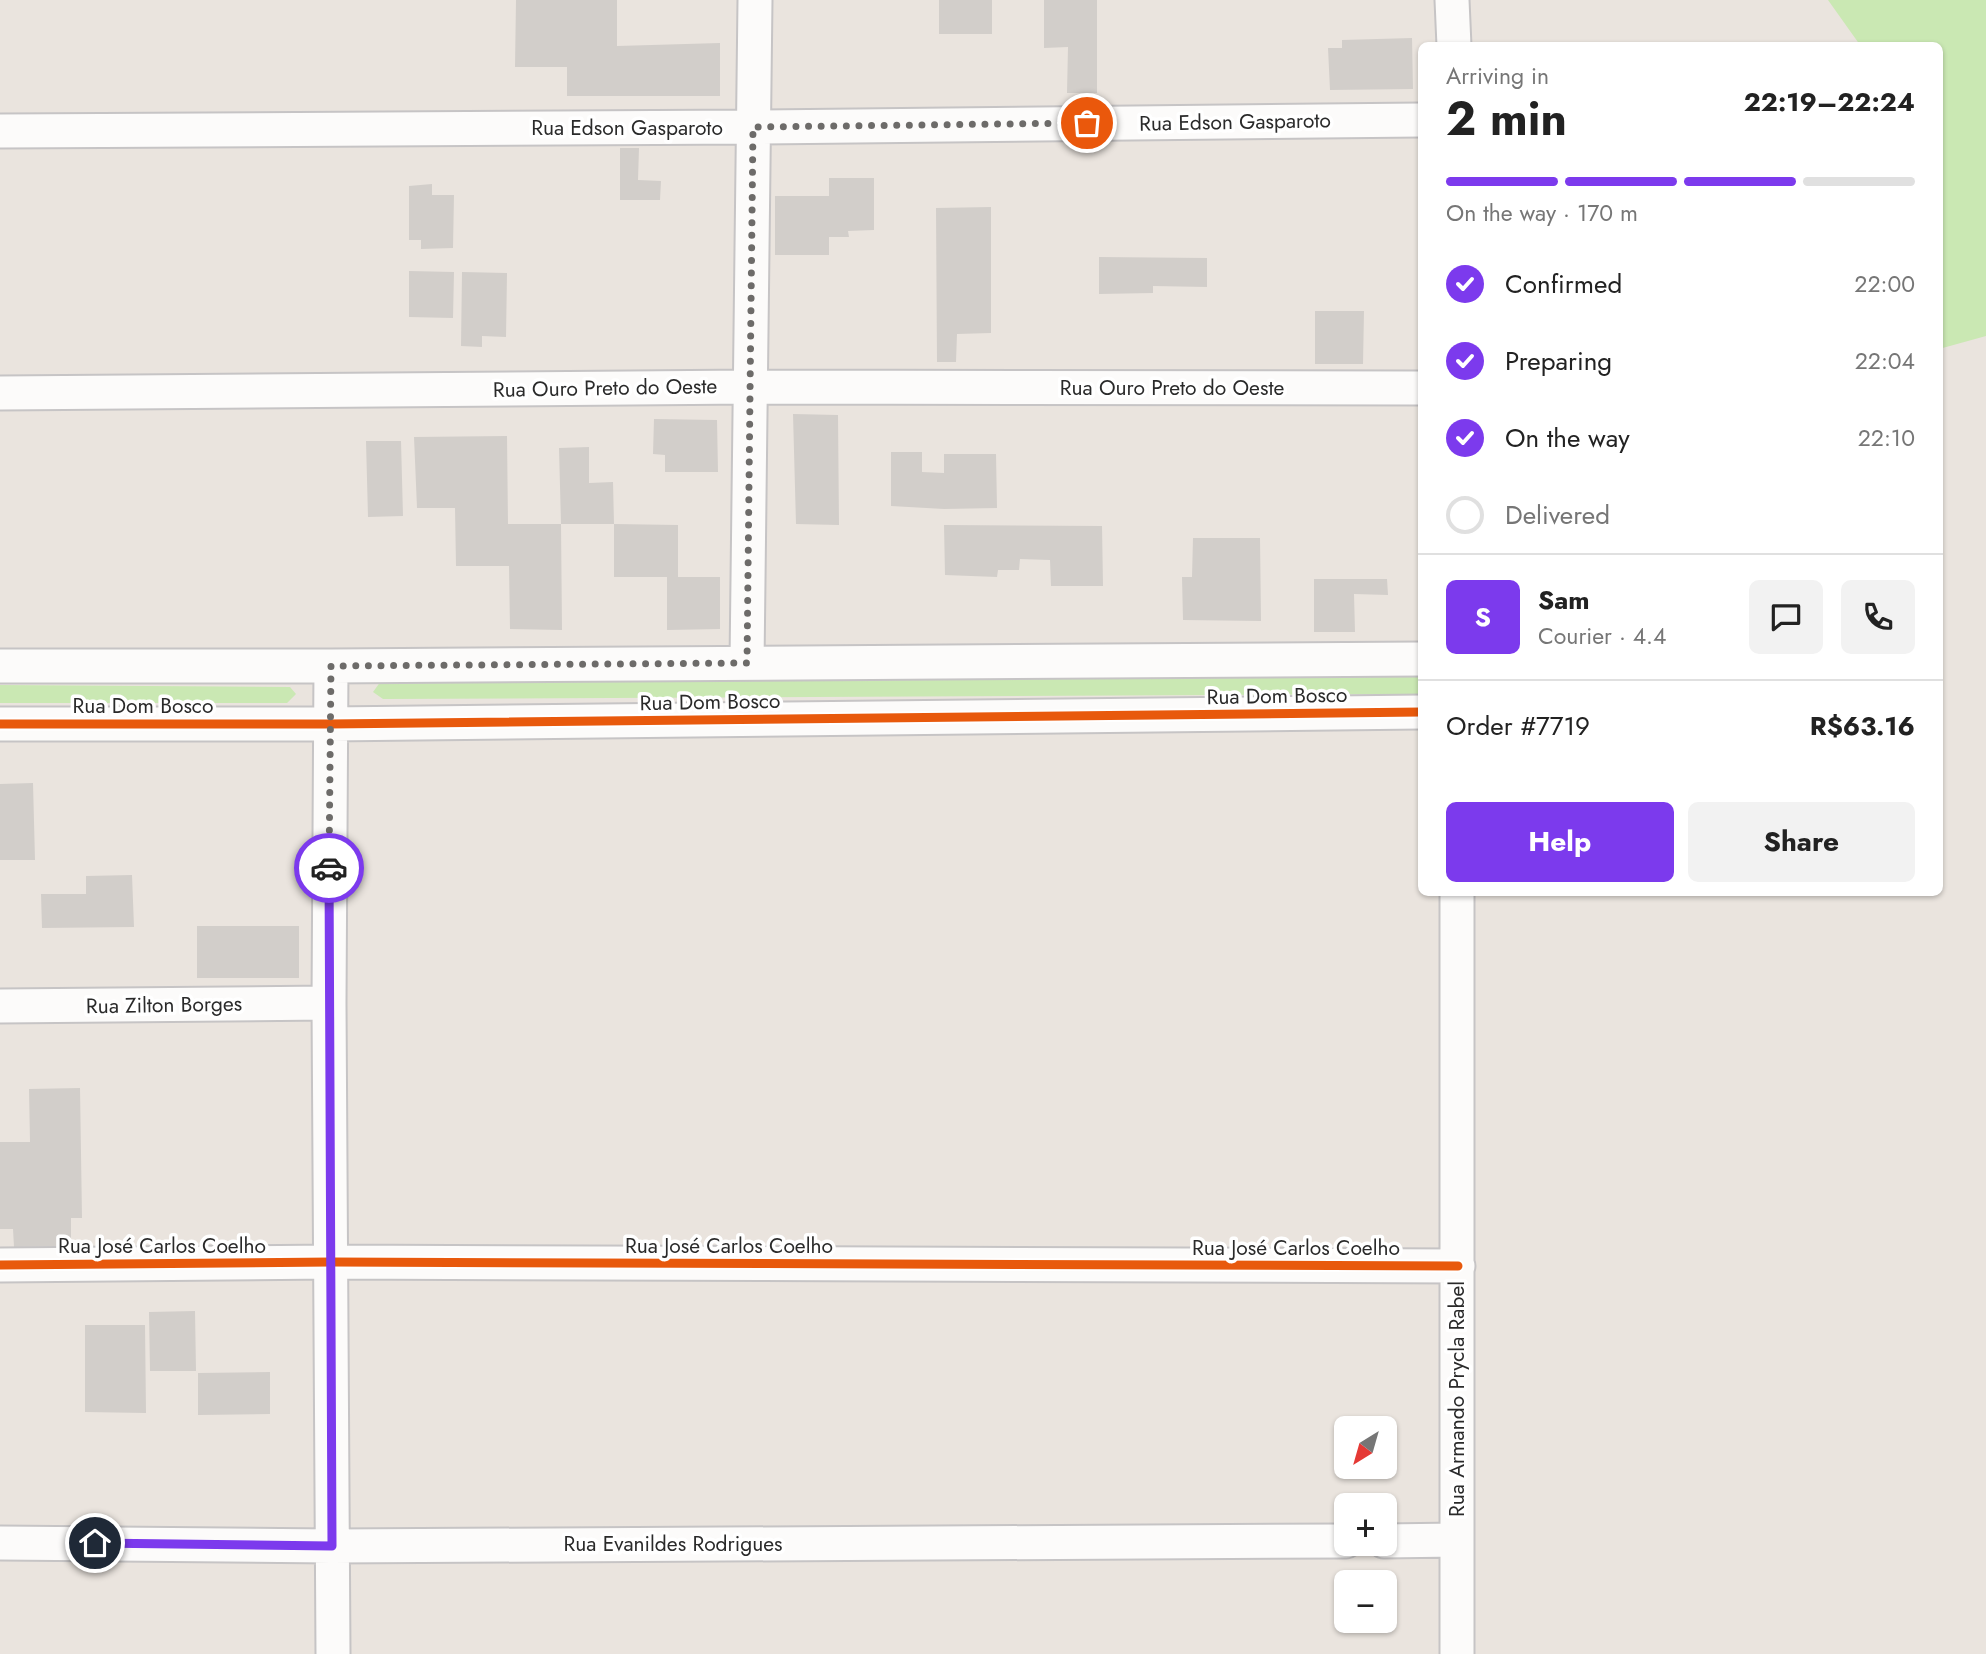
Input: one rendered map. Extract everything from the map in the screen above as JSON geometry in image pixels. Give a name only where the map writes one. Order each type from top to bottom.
[{"type":"street","points":[[747,663],[755,0]]},
{"type":"street","points":[[1452,0],[1454,42]]},
{"type":"street","name":"Rua Edson Gasparoto","points":[[0,131],[1418,120]]},
{"type":"street","name":"Rua Ouro Preto do Oeste","points":[[0,393],[751,387],[1418,388]]},
{"type":"street","name":"Rua Dom Bosco","points":[[0,666],[1418,659]]},
{"type":"street","points":[[331,666],[329,1003],[333,1654]]},
{"type":"street","name":"Rua Dom Bosco","points":[[0,724],[330,724],[1418,712]]},
{"type":"street","name":"Rua Armando Prycla Rabel","points":[[1457,896],[1457,1654]]},
{"type":"street","name":"Rua Zilton Borges","points":[[0,1006],[329,1003]]},
{"type":"street","name":"Rua José Carlos Coelho","points":[[0,1265],[331,1262],[1458,1266]]},
{"type":"street","points":[[1397,1541],[1457,1540]]},
{"type":"street","name":"Rua Evanildes Rodrigues","points":[[0,1544],[332,1546],[1334,1541]]},
{"type":"green space","points":[[1828,0],[1986,0],[1986,336],[1943,348],[1943,42],[1858,42]]},
{"type":"green space","points":[[1418,676],[1418,694],[383,699],[373,692],[381,681]]},
{"type":"green space","points":[[0,685],[290,687],[296,694],[287,703],[0,703]]},
{"type":"building","points":[[516,0],[617,0],[617,46],[720,43],[720,96],[567,96],[567,67],[515,67]]},
{"type":"building","points":[[939,0],[992,0],[992,34],[939,34]]},
{"type":"building","points":[[1044,0],[1097,0],[1097,93],[1067,93],[1068,47],[1044,48]]},
{"type":"building","points":[[1412,38],[1413,89],[1330,90],[1328,48],[1342,48],[1342,40]]},
{"type":"building","points":[[620,148],[639,148],[638,180],[661,181],[660,200],[620,200]]},
{"type":"building","points":[[829,178],[874,178],[874,230],[848,231],[849,237],[829,237],[829,255],[775,255],[775,196],[829,196]]},
{"type":"building","points":[[432,184],[432,195],[454,195],[453,248],[421,249],[421,240],[409,240],[409,186]]},
{"type":"building","points":[[991,207],[991,333],[957,334],[956,362],[937,362],[936,208]]},
{"type":"building","points":[[1099,257],[1207,258],[1207,287],[1153,286],[1153,293],[1099,294]]},
{"type":"building","points":[[409,271],[454,272],[453,318],[409,317]]},
{"type":"building","points":[[462,272],[507,273],[506,337],[482,336],[482,347],[461,346]]},
{"type":"building","points":[[1315,311],[1364,311],[1363,364],[1315,364]]},
{"type":"building","points":[[793,414],[838,415],[839,525],[796,524]]},
{"type":"building","points":[[654,419],[717,420],[718,472],[665,472],[665,455],[653,454]]},
{"type":"building","points":[[507,436],[508,524],[561,524],[562,630],[510,629],[509,566],[456,566],[455,508],[417,508],[414,437]]},
{"type":"building","points":[[366,441],[401,441],[403,516],[368,517]]},
{"type":"building","points":[[589,447],[589,483],[613,482],[614,524],[561,524],[559,448]]},
{"type":"building","points":[[891,452],[922,452],[922,472],[944,473],[944,454],[996,454],[997,508],[891,506]]},
{"type":"building","points":[[614,524],[678,525],[678,577],[720,577],[720,629],[667,630],[667,577],[614,577]]},
{"type":"building","points":[[944,525],[1102,526],[1103,586],[1051,586],[1050,560],[1020,559],[1019,570],[998,570],[997,577],[945,575]]},
{"type":"building","points":[[1193,538],[1260,538],[1261,621],[1183,620],[1182,577],[1192,577]]},
{"type":"building","points":[[1314,579],[1387,579],[1388,595],[1354,594],[1355,632],[1314,632]]},
{"type":"building","points":[[33,783],[35,860],[0,860],[0,784]]},
{"type":"building","points":[[132,875],[134,927],[42,928],[41,894],[86,894],[86,876]]},
{"type":"building","points":[[197,926],[299,926],[299,978],[197,978]]},
{"type":"building","points":[[80,1088],[82,1218],[71,1218],[71,1246],[14,1247],[13,1229],[0,1229],[0,1142],[30,1142],[29,1089]]},
{"type":"building","points":[[195,1311],[196,1371],[150,1371],[149,1312]]},
{"type":"building","points":[[85,1325],[145,1325],[146,1413],[85,1412]]},
{"type":"building","points":[[270,1372],[270,1414],[198,1415],[198,1373]]},
{"type":"cycle path","points":[[0,724],[330,724],[1418,712]]},
{"type":"cycle path","points":[[0,1265],[331,1262],[1458,1266]]},
{"type":"way so far","points":[[329,868],[331,666],[747,663],[753,127],[1087,123]]},
{"type":"route","points":[[95,1543],[332,1546],[329,868]]}]
